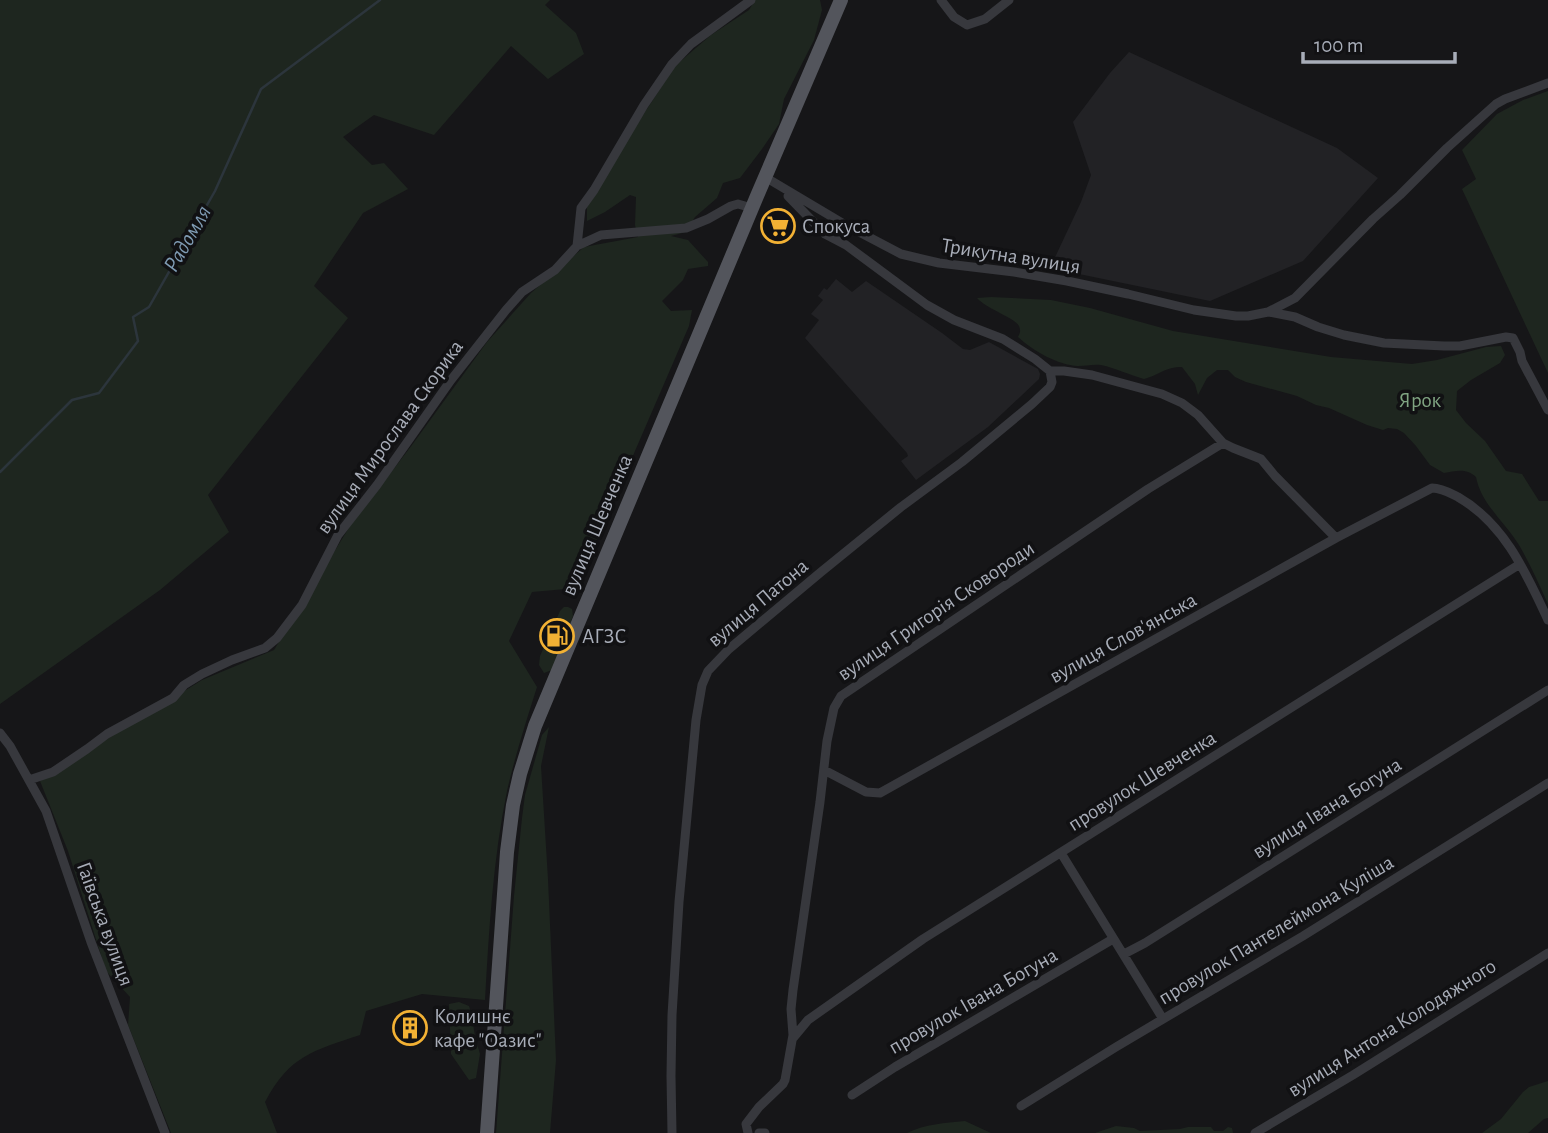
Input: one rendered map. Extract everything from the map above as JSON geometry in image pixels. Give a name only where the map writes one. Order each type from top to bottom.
[{"type":"main road","name":"вулиця Шевченка","points":[[486,1133],[507,852],[513,805],[535,726],[841,0]]},
{"type":"street","points":[[577,246],[581,208],[672,64],[691,44],[751,0]]},
{"type":"street","points":[[941,0],[954,17],[967,25],[985,19],[1009,0]]},
{"type":"street","name":"Трикутна вулиця","points":[[765,177],[863,235],[901,254],[1067,281],[1194,310],[1248,316],[1268,312],[1295,298],[1373,219],[1496,104],[1548,83]]},
{"type":"street","points":[[765,177],[782,189],[825,234],[846,245],[926,305],[954,320],[1003,339],[1050,371],[1092,375],[1172,398],[1198,415],[1223,443],[1261,459],[1336,538]]},
{"type":"street","name":"вулиця Мирослава Скорика","points":[[29,780],[53,772],[107,734],[173,698],[184,685],[202,674],[265,648],[277,638],[302,605],[338,535],[451,380],[522,292],[555,270],[577,246],[601,235],[686,228],[738,204],[752,208]]},
{"type":"street","name":"Трикутна вулиця","points":[[1268,312],[1295,317],[1331,332],[1384,343],[1461,346],[1513,338],[1548,410]]},
{"type":"street","name":"вулиця Патона","points":[[672,1133],[672,1015],[679,902],[696,720],[702,685],[708,671],[729,649],[821,572],[1032,404],[1050,387],[1050,371]]},
{"type":"street","name":"вулиця Григорія Сковороди","points":[[740,1133],[747,1129],[759,1107],[783,1084],[787,1074],[792,1039],[793,990],[830,722],[841,696],[1148,489],[1223,443]]},
{"type":"street","name":"вулиця Слов'янська","points":[[824,770],[866,792],[880,793],[1424,491],[1438,488],[1464,501],[1483,515],[1503,536],[1520,564]]},
{"type":"street","points":[[1520,564],[1548,620]]},
{"type":"street","name":"провулок Шевченка","points":[[792,1039],[808,1020],[923,939],[1520,564]]},
{"type":"street","name":"вулиця Івана Богуна","points":[[1124,954],[1548,690]]},
{"type":"street","name":"Гаївська вулиця","points":[[0,733],[10,746],[50,819],[91,942],[165,1133]]},
{"type":"street","name":"провулок Пантелеймона Куліша","points":[[1021,1106],[1303,936],[1548,783]]},
{"type":"street","points":[[1060,853],[1163,1019]]},
{"type":"street","name":"провулок Івана Богуна","points":[[852,1096],[895,1067],[1113,939]]},
{"type":"street","name":"вулиця Антона Колодяжного","points":[[1255,1133],[1548,953]]},
{"type":"street","points":[[759,1133],[765,1133]]},
{"type":"shaded area","points":[[1129,52],[1337,148],[1378,178],[1303,261],[1210,301],[1050,268],[1091,175],[1073,122]]},
{"type":"shaded area","points":[[836,279],[852,292],[866,281],[963,349],[970,350],[989,342],[1038,369],[1039,379],[988,427],[916,480],[901,461],[908,456],[907,453],[805,338],[819,320],[811,314],[823,300],[818,296]]},
{"type":"green space","points":[[0,0],[550,0],[545,5],[576,33],[584,54],[548,79],[511,46],[434,135],[374,115],[343,137],[372,165],[384,163],[408,189],[363,213],[314,286],[348,318],[208,495],[229,532],[160,590],[0,704]]},
{"type":"green space","points":[[755,0],[820,0],[822,10],[814,40],[784,99],[779,124],[762,149],[740,178],[723,183],[717,198],[695,217],[686,232],[671,236],[688,240],[708,262],[708,266],[688,269],[683,280],[662,301],[671,311],[692,310],[689,326],[577,588],[532,592],[509,641],[537,687],[502,817],[492,895],[485,1000],[422,994],[366,1011],[360,1035],[304,1057],[274,1086],[265,1102],[277,1133],[171,1133],[128,1025],[130,997],[106,971],[68,851],[40,781],[202,680],[274,650],[350,526],[487,342],[531,293],[584,247],[638,237],[635,225],[636,197],[630,195],[587,221],[587,207],[675,66],[711,35],[749,10]]},
{"type":"green space","points":[[1548,91],[1548,373],[1462,189],[1476,179],[1462,150],[1497,114]]},
{"type":"green space","name":"Ярок","points":[[977,298],[1051,300],[1173,331],[1331,357],[1412,364],[1501,346],[1505,355],[1500,363],[1457,391],[1456,410],[1485,441],[1506,471],[1522,474],[1539,501],[1548,501],[1548,604],[1519,545],[1488,504],[1476,477],[1465,471],[1444,473],[1430,465],[1416,446],[1397,429],[1383,430],[1367,425],[1297,396],[1246,382],[1228,370],[1217,370],[1207,378],[1198,395],[1195,384],[1182,367],[1144,379],[1101,365],[1078,366],[1062,363],[1024,342],[1018,337],[1020,329],[1016,323]]},
{"type":"green space","points":[[564,607],[572,609],[573,616],[552,670],[544,673],[539,665],[540,656]]},
{"type":"green space","points":[[549,727],[541,766],[556,1060],[550,1133],[496,1133],[514,896],[525,795],[542,735]]},
{"type":"green space","points":[[459,1002],[469,1006],[480,1054],[476,1078],[469,1080],[451,1054],[449,1004]]},
{"type":"green space","points":[[1548,1081],[1548,1118],[1528,1133],[1482,1133],[1501,1119],[1529,1087]]},
{"type":"green space","points":[[965,1121],[991,1133],[907,1133],[942,1123]]},
{"type":"green space","points":[[1116,1126],[1140,1131],[1211,1127],[1214,1131],[1223,1131],[1228,1127],[1232,1128],[1233,1133],[1095,1133]]},
{"type":"waterway","name":"Радомля","points":[[0,472],[72,400],[99,393],[138,341],[133,317],[149,307],[215,191],[261,89],[380,0]]},
{"type":"place","name":"Спокуса","points":[[778,226]]},
{"type":"place","name":"АГЗС","points":[[557,636]]},
{"type":"place","name":"Колишнє кафе \"Оазис\"","points":[[410,1028]]}]
